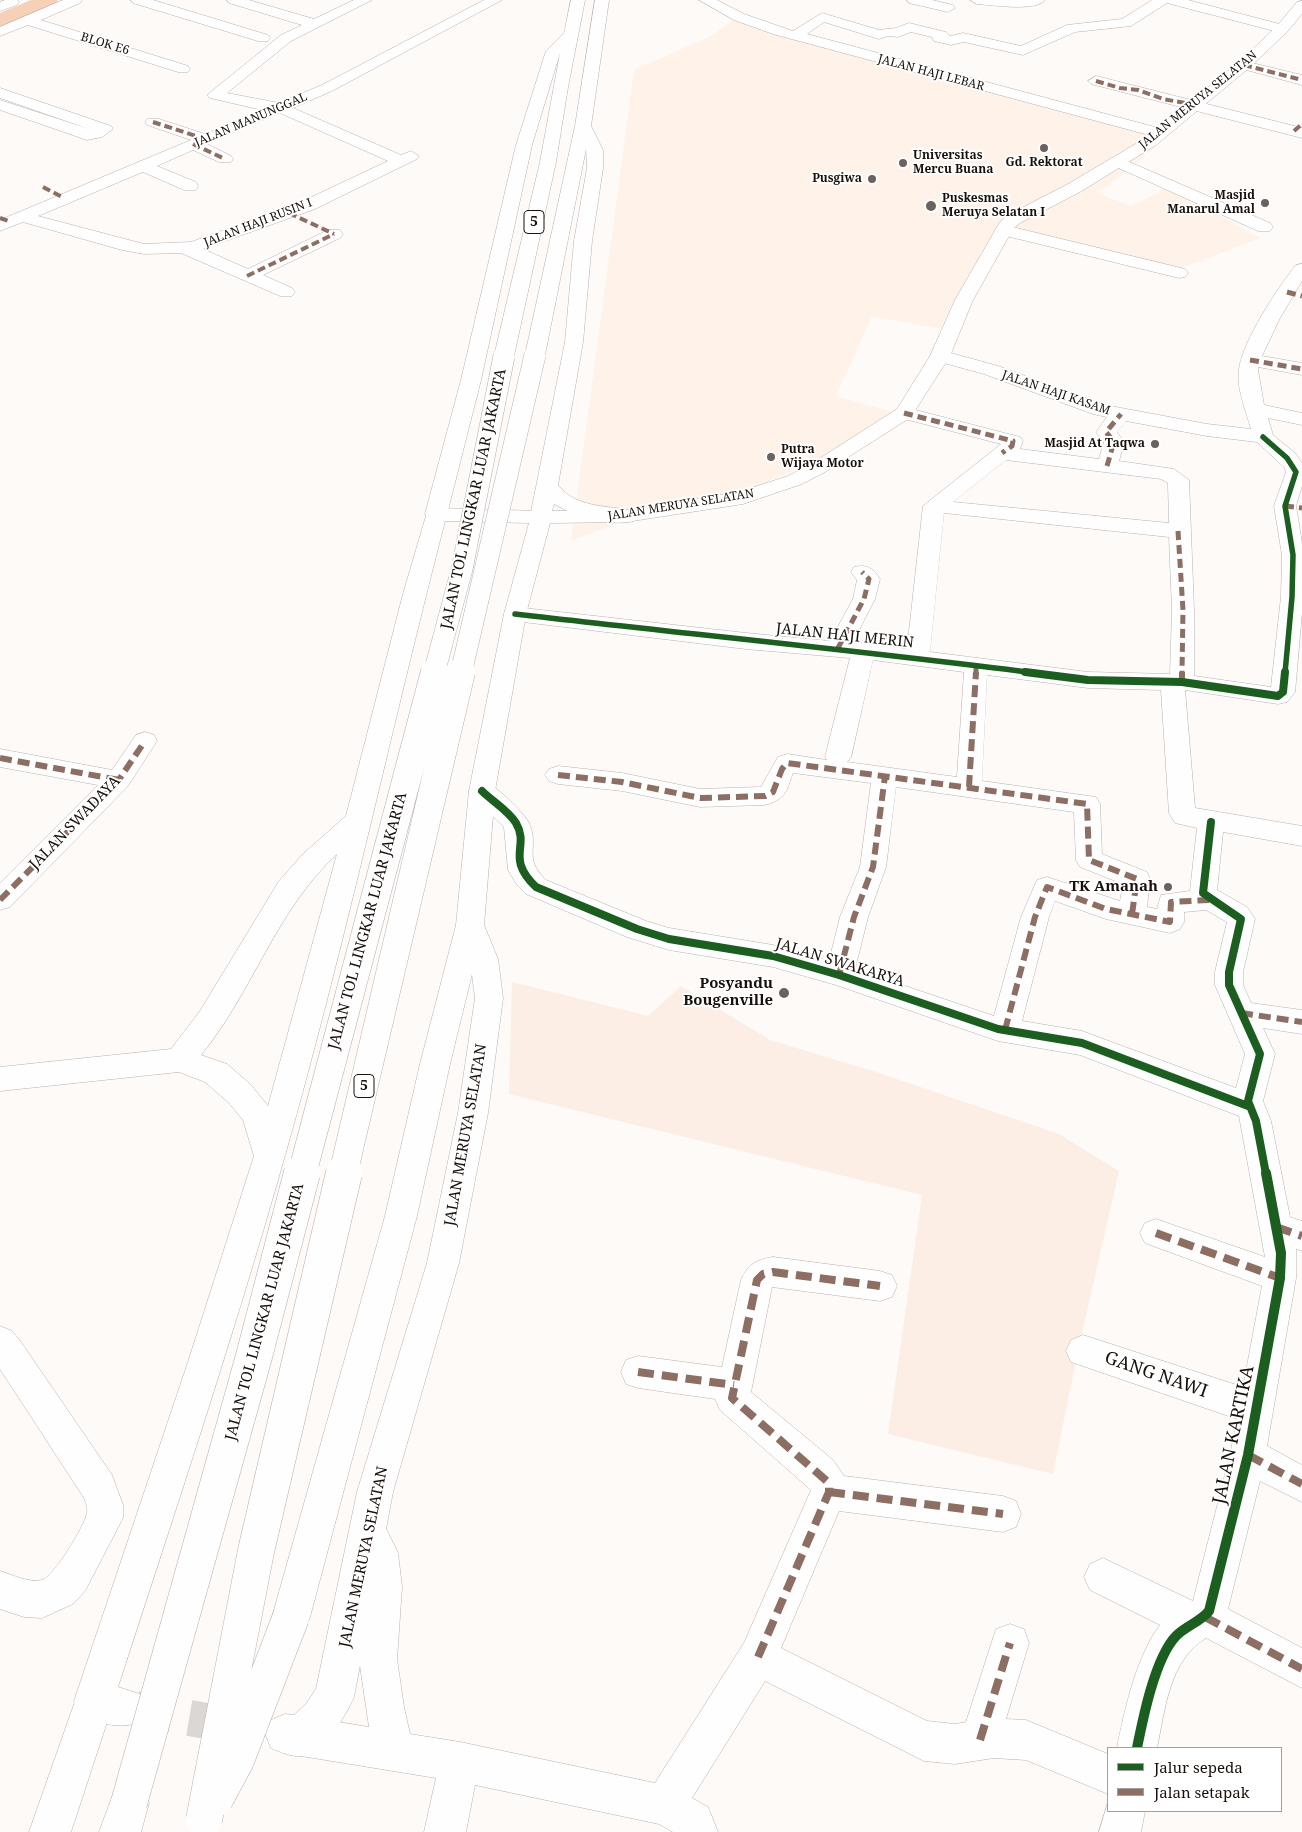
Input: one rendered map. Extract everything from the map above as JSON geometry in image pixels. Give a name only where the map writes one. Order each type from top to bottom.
[{"type":"main road","points":[[0,7],[12,2],[6,0]]},
{"type":"main road","points":[[0,32],[76,0]]},
{"type":"main road","points":[[138,0],[263,38]]},
{"type":"main road","points":[[234,0],[315,24]]},
{"type":"main road","points":[[276,108],[215,95],[286,38],[365,0]]},
{"type":"main road","name":"JALAN MANUNGGAL","points":[[8,220],[343,80],[495,0]]},
{"type":"main road","name":"JALAN TOL LINGKAR LUAR JAKARTA","points":[[120,1832],[253,1360],[462,569],[504,356],[548,162],[569,36],[578,0]]},
{"type":"main road","name":"JALAN TOL LINGKAR LUAR JAKARTA","points":[[203,1826],[215,1756],[276,1458],[535,355],[584,126],[602,0]]},
{"type":"main road","name":"JALAN HAJI LEBAR","points":[[706,0],[739,17],[795,36],[1160,133]]},
{"type":"main road","points":[[914,0],[948,8]]},
{"type":"main road","points":[[977,0],[1030,3],[1038,0]]},
{"type":"main road","points":[[795,36],[822,18],[879,35],[887,32],[898,33],[909,27],[941,35],[939,38],[946,40],[964,37],[1023,51],[1072,28],[1126,23],[1162,0]]},
{"type":"main road","points":[[1172,0],[1282,29]]},
{"type":"main road","name":"JALAN MERUYA SELATAN","points":[[434,523],[541,517],[626,516],[743,498],[769,491],[818,468],[904,412],[940,356],[964,300],[1004,230],[1014,219],[1118,162],[1160,133],[1244,65],[1282,29],[1302,5]]},
{"type":"main road","name":"BLOK E6","points":[[27,20],[182,69]]},
{"type":"main road","points":[[50,1832],[110,1704],[165,1488],[269,1156],[360,819],[478,353],[524,145],[554,51],[569,36]]},
{"type":"main road","points":[[1244,65],[1302,80]]},
{"type":"main road","points":[[1096,81],[1120,88],[1138,90],[1163,99],[1299,129]]},
{"type":"main road","points":[[0,93],[105,128],[96,134],[87,135],[0,105]]},
{"type":"main road","name":"JALAN HAJI RUSIN I","points":[[8,220],[122,245],[144,248],[185,248],[205,244],[289,213],[327,197],[405,158],[276,108]]},
{"type":"main road","points":[[153,122],[199,141],[225,159]]},
{"type":"main road","points":[[541,517],[574,342],[583,240],[595,168],[595,150],[584,126]]},
{"type":"main road","points":[[1118,162],[1264,227]]},
{"type":"main road","points":[[141,165],[190,186]]},
{"type":"main road","points":[[43,187],[64,198]]},
{"type":"main road","points":[[248,276],[334,234],[289,213]]},
{"type":"main road","points":[[1004,230],[1083,251],[1179,273]]},
{"type":"main road","points":[[185,248],[286,292]]},
{"type":"main road","points":[[1297,555],[1294,507],[1295,467],[1263,437],[1249,376],[1250,360],[1268,323],[1295,294],[1302,268]]},
{"type":"main road","name":"JALAN HAJI KASAM","points":[[940,356],[991,370],[1088,406],[1207,430],[1263,437]]},
{"type":"main road","points":[[1250,360],[1302,369]]},
{"type":"main road","points":[[1257,410],[1302,419]]},
{"type":"main road","points":[[904,412],[1013,441],[1012,446],[934,506],[918,658]]},
{"type":"main road","points":[[1108,466],[1114,442],[1106,432],[1121,414]]},
{"type":"main road","points":[[1002,453],[1167,473],[1176,478],[1178,482],[1178,531],[1183,610],[1177,682],[1182,813],[1186,817],[1211,822],[1302,836]]},
{"type":"main road","points":[[546,484],[557,497],[576,507],[626,516]]},
{"type":"main road","points":[[934,506],[1178,531]]},
{"type":"main road","name":"JALAN MERUYA SELATAN","points":[[394,1750],[293,1735],[320,1718],[334,1697],[375,1492],[412,1374],[443,1263],[473,1113],[489,998],[484,959],[470,925],[482,791],[515,614],[541,517]]},
{"type":"main road","points":[[434,523],[452,521],[508,523],[524,530],[531,552],[556,533],[600,517]]},
{"type":"main road","name":"JALAN HAJI MERIN","points":[[515,614],[746,640],[838,648],[1088,680],[1177,682],[1274,696],[1282,694],[1297,555]]},
{"type":"main road","points":[[838,648],[864,599],[869,579],[862,572]]},
{"type":"main road","points":[[838,757],[863,651]]},
{"type":"main road","points":[[969,788],[976,666]]},
{"type":"main road","name":"JALAN SWADAYA","points":[[0,900],[119,780],[145,741]]},
{"type":"main road","points":[[0,758],[119,780]]},
{"type":"main road","points":[[558,775],[622,782],[700,798],[769,795],[774,792],[782,768],[788,763],[1087,804],[1089,860],[1137,879],[1132,914]]},
{"type":"main road","points":[[839,975],[854,917],[873,867],[886,776]]},
{"type":"main road","name":"JALAN SWAKARYA","points":[[482,791],[516,823],[519,830],[517,863],[522,874],[536,887],[637,929],[669,939],[773,956],[839,975],[1005,1030],[1096,1047],[1248,1106]]},
{"type":"main road","points":[[179,1060],[205,1028],[290,887],[319,856],[360,819]]},
{"type":"main road","points":[[1211,822],[1203,893],[1209,900],[1236,912],[1241,919],[1229,972],[1229,985],[1260,1054],[1248,1106]]},
{"type":"main road","points":[[1005,1030],[1035,917],[1047,887],[1106,909],[1170,922],[1171,902],[1209,900]]},
{"type":"main road","points":[[203,1826],[236,1760],[291,1617],[401,1216],[435,1064],[470,925]]},
{"type":"main road","points":[[1241,1013],[1302,1022]]},
{"type":"main road","points":[[0,1079],[179,1060],[216,1073],[240,1094],[258,1114],[269,1156]]},
{"type":"main road","name":"JALAN KARTIKA","points":[[1200,1619],[1209,1611],[1248,1454],[1280,1278],[1281,1253],[1289,1232],[1256,1121],[1248,1106]]},
{"type":"main road","points":[[1156,1233],[1280,1278]]},
{"type":"main road","points":[[664,1804],[758,1657],[828,1492],[829,1483],[820,1473],[788,1448],[732,1398],[757,1280],[763,1274],[773,1272],[880,1286]]},
{"type":"main road","points":[[0,1342],[99,1488],[106,1505],[105,1518],[72,1578],[60,1591],[42,1599],[24,1598],[0,1590]]},
{"type":"main road","name":"GANG NAWI","points":[[1084,1351],[1256,1409]]},
{"type":"main road","points":[[638,1372],[734,1385]]},
{"type":"main road","points":[[1248,1454],[1302,1484]]},
{"type":"main road","points":[[828,1492],[1003,1514]]},
{"type":"main road","points":[[368,1531],[380,1553],[383,1587],[378,1659],[384,1707],[394,1750],[664,1804],[694,1821],[697,1832]]},
{"type":"main road","points":[[1103,1577],[1200,1619],[1302,1669]]},
{"type":"main road","points":[[1137,1747],[1153,1688],[1171,1641],[1200,1619]]},
{"type":"main road","points":[[980,1740],[1010,1643]]},
{"type":"main road","points":[[758,1657],[924,1741],[955,1744],[994,1738],[1026,1740],[1107,1774]]},
{"type":"main road","points":[[445,1832],[460,1762]]},
{"type":"main road","points":[[1120,1832],[1124,1812]]},
{"type":"shaded area","points":[[735,19],[1167,136],[1123,174],[1097,193],[1131,206],[1169,187],[1260,238],[1177,270],[999,228],[940,329],[872,316],[836,396],[914,418],[746,491],[628,519],[571,541],[634,70],[711,36]]},
{"type":"shaded area","points":[[512,982],[648,1016],[681,986],[770,1040],[876,1072],[1059,1134],[1119,1171],[1079,1346],[1053,1474],[888,1434],[922,1195],[509,1094]]},
{"type":"waterway","points":[[0,20],[48,0]]},
{"type":"tunnel","points":[[136,1709],[242,1727]]},
{"type":"marked path","points":[[1244,65],[1302,80]]},
{"type":"marked path","points":[[1096,81],[1120,88],[1138,90],[1163,99],[1196,105]]},
{"type":"marked path","points":[[153,122],[205,139]]},
{"type":"marked path","points":[[1294,131],[1302,124]]},
{"type":"marked path","points":[[193,144],[225,159]]},
{"type":"marked path","points":[[43,187],[64,198]]},
{"type":"marked path","points":[[289,213],[334,234]]},
{"type":"marked path","points":[[0,218],[11,222]]},
{"type":"marked path","points":[[247,276],[334,234]]},
{"type":"marked path","points":[[1287,292],[1302,296]]},
{"type":"marked path","points":[[1250,360],[1302,369]]},
{"type":"marked path","points":[[904,413],[1013,441],[1012,446],[1002,453]]},
{"type":"marked path","points":[[1107,466],[1114,442],[1106,432],[1121,414]]},
{"type":"marked path","points":[[1285,506],[1302,508]]},
{"type":"marked path","points":[[1178,531],[1183,610],[1182,682]]},
{"type":"marked path","points":[[838,648],[864,599],[869,579],[862,572]]},
{"type":"marked path","points":[[969,787],[976,666]]},
{"type":"marked path","points":[[0,900],[118,781],[145,741]]},
{"type":"marked path","points":[[0,758],[119,780]]},
{"type":"marked path","points":[[558,775],[622,782],[700,798],[765,796],[773,792],[782,769],[787,763],[1087,804],[1089,860],[1137,879],[1132,914]]},
{"type":"marked path","points":[[839,975],[854,917],[873,867],[885,776]]},
{"type":"marked path","points":[[1005,1030],[1035,917],[1047,887],[1106,909],[1170,922],[1171,902],[1209,900]]},
{"type":"marked path","points":[[1241,1013],[1302,1022]]},
{"type":"marked path","points":[[1276,1227],[1302,1236]]},
{"type":"marked path","points":[[1156,1233],[1280,1278]]},
{"type":"marked path","points":[[758,1657],[829,1492],[829,1483],[820,1473],[788,1448],[732,1398],[757,1280],[763,1274],[773,1272],[880,1286]]},
{"type":"marked path","points":[[638,1372],[734,1385]]},
{"type":"marked path","points":[[1248,1455],[1302,1484]]},
{"type":"marked path","points":[[829,1492],[1003,1514]]},
{"type":"marked path","points":[[1205,1617],[1302,1669]]},
{"type":"marked path","points":[[980,1740],[1010,1643]]},
{"type":"cycle path","points":[[515,614],[746,641],[863,651],[1088,680],[1182,682],[1278,696],[1283,692],[1292,597],[1293,555],[1285,506],[1296,472],[1291,462],[1263,437]]},
{"type":"cycle path","points":[[482,791],[516,823],[520,841],[518,856],[521,870],[526,878],[536,887],[637,929],[669,939],[773,956],[839,975],[998,1029],[1082,1043],[1248,1106]]},
{"type":"cycle path","points":[[1137,1747],[1150,1694],[1165,1653],[1179,1633],[1201,1620],[1209,1611],[1248,1455],[1280,1278],[1281,1253],[1256,1121],[1248,1101],[1260,1054],[1229,985],[1229,972],[1241,919],[1232,911],[1212,901],[1203,893],[1211,822]]},
{"type":"place","name":"Gd. Rektorat","points":[[1044,148]]},
{"type":"place","name":"Universitas Mercu Buana","points":[[903,163]]},
{"type":"place","name":"Pusgiwa","points":[[872,179]]},
{"type":"place","name":"Masjid Manarul Amal","points":[[1265,203]]},
{"type":"place","name":"Puskesmas Meruya Selatan I","points":[[931,206]]},
{"type":"place","name":"Masjid At Taqwa","points":[[1155,444]]},
{"type":"place","name":"Putra Wijaya Motor","points":[[771,457]]},
{"type":"place","name":"TK Amanah","points":[[1168,887]]},
{"type":"place","name":"Posyandu Bougenville","points":[[784,993]]}]
